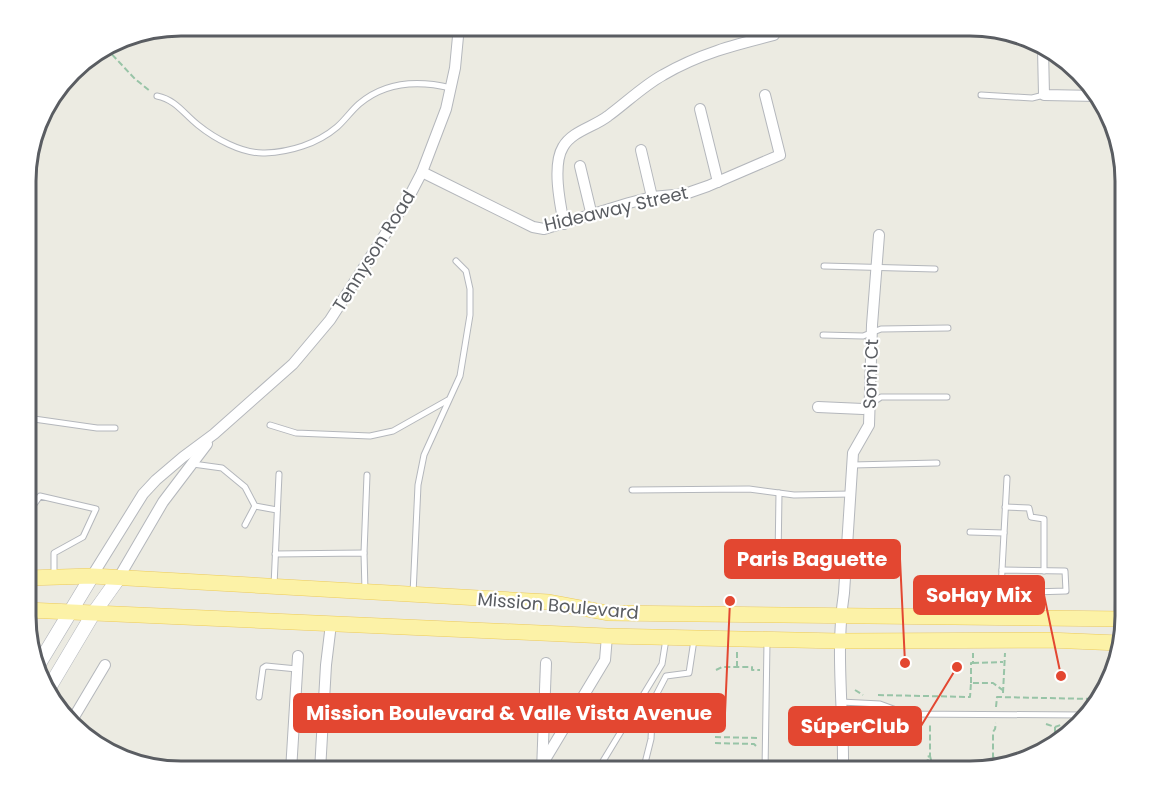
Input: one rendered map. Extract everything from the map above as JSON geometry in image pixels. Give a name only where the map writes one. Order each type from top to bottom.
[{"type":"main road","name":"Mission Boulevard","points":[[36,578],[92,576],[549,602],[608,613],[1115,619]]},
{"type":"main road","name":"Tennyson Road","points":[[42,658],[92,576]]},
{"type":"main road","name":"Tennyson Road","points":[[52,682],[93,614],[118,579]]},
{"type":"main road","name":"Mission Boulevard","points":[[36,610],[607,636],[839,641],[1048,640],[1112,643]]},
{"type":"street","name":"Tennyson Road","points":[[92,576],[143,494],[293,364],[330,320],[409,197],[422,172],[440,126],[451,88],[458,36]]},
{"type":"street","points":[[564,224],[559,196],[558,168],[559,156],[567,141],[607,117],[662,75],[710,51],[766,36]]},
{"type":"street","points":[[1043,55],[1044,95],[1087,96]]},
{"type":"street","name":"Hideaway Street","points":[[422,172],[533,227],[544,229],[652,197],[685,194],[780,155],[765,95]]},
{"type":"street","points":[[700,109],[718,182]]},
{"type":"street","points":[[641,150],[652,197]]},
{"type":"street","points":[[580,166],[592,216]]},
{"type":"street","name":"Somi Ct","points":[[843,761],[839,641],[853,453],[869,425],[872,331],[879,235]]},
{"type":"street","points":[[818,407],[864,409],[871,403]]},
{"type":"street","name":"Tennyson Road","points":[[118,579],[163,502],[214,434]]},
{"type":"street","points":[[321,761],[326,665],[331,624]]},
{"type":"street","points":[[546,761],[605,660],[607,636]]},
{"type":"street","points":[[292,761],[298,656]]},
{"type":"street","points":[[542,761],[546,663]]},
{"type":"street","points":[[74,714],[105,665]]},
{"type":"lane","points":[[157,96],[168,98],[176,103],[210,134],[230,144],[261,153],[289,150],[317,140],[335,129],[365,99],[392,86],[423,83],[451,88]]},
{"type":"lane","points":[[981,95],[1032,98],[1044,95]]},
{"type":"lane","points":[[413,595],[418,485],[424,454],[460,376],[470,315],[470,289],[466,271],[456,261]]},
{"type":"lane","points":[[824,266],[935,269]]},
{"type":"lane","points":[[823,335],[863,336],[880,329],[948,328]]},
{"type":"lane","points":[[871,403],[881,397],[946,397]]},
{"type":"lane","points":[[270,425],[296,433],[370,436],[393,431],[449,399]]},
{"type":"lane","points":[[36,419],[98,428],[115,428]]},
{"type":"lane","points":[[192,463],[222,468],[245,487],[255,506]]},
{"type":"lane","points":[[852,465],[938,463]]},
{"type":"lane","points":[[274,588],[279,474]]},
{"type":"lane","points":[[365,592],[367,475]]},
{"type":"lane","points":[[1000,617],[1006,477]]},
{"type":"lane","points":[[632,490],[749,489],[794,495],[850,494]]},
{"type":"lane","points":[[778,560],[779,493]]},
{"type":"lane","points":[[36,502],[40,496],[96,509],[83,537],[54,553],[54,578]]},
{"type":"lane","points":[[255,506],[277,510]]},
{"type":"lane","points":[[245,525],[255,506]]},
{"type":"lane","points":[[1005,507],[1029,508],[1031,517],[1044,519],[1044,571]]},
{"type":"lane","points":[[970,532],[1004,533]]},
{"type":"lane","points":[[274,554],[364,553]]},
{"type":"lane","points":[[1002,570],[1065,571],[1066,591],[1002,593]]},
{"type":"lane","points":[[603,761],[662,664],[667,637]]},
{"type":"lane","points":[[646,761],[651,739],[653,701],[666,676],[689,673],[694,638]]},
{"type":"lane","points":[[765,761],[767,640]]},
{"type":"lane","points":[[259,697],[263,668],[266,666],[297,669]]},
{"type":"lane","points":[[841,702],[880,704],[907,714],[1076,715]]},
{"type":"path","points":[[112,54],[135,79],[157,96]]},
{"type":"path","points":[[737,650],[737,667]]},
{"type":"path","points":[[874,695],[970,697],[973,653]]},
{"type":"path","points":[[1003,697],[1005,654]]},
{"type":"path","points":[[973,663],[1004,662]]},
{"type":"path","points":[[716,670],[722,667],[752,667],[752,670],[760,670]]},
{"type":"path","points":[[971,683],[993,683],[1004,692]]},
{"type":"path","points":[[855,690],[863,695]]},
{"type":"path","points":[[996,707],[997,696],[1089,699]]},
{"type":"path","points":[[995,759],[993,732],[996,723]]},
{"type":"path","points":[[1040,724],[1055,727],[1064,724]]},
{"type":"path","points":[[928,761],[930,725]]},
{"type":"path","points":[[1055,727],[1055,733]]},
{"type":"path","points":[[715,737],[759,738]]},
{"type":"path","points":[[715,743],[754,744],[758,748]]},
{"type":"place","name":"Mission Boulevard & Valle Vista Avenue","points":[[730,601]]},
{"type":"place","name":"Paris Baguette","points":[[905,663]]},
{"type":"place","name":"SúperClub","points":[[957,667]]},
{"type":"place","name":"SoHay Mix","points":[[1061,676]]}]
